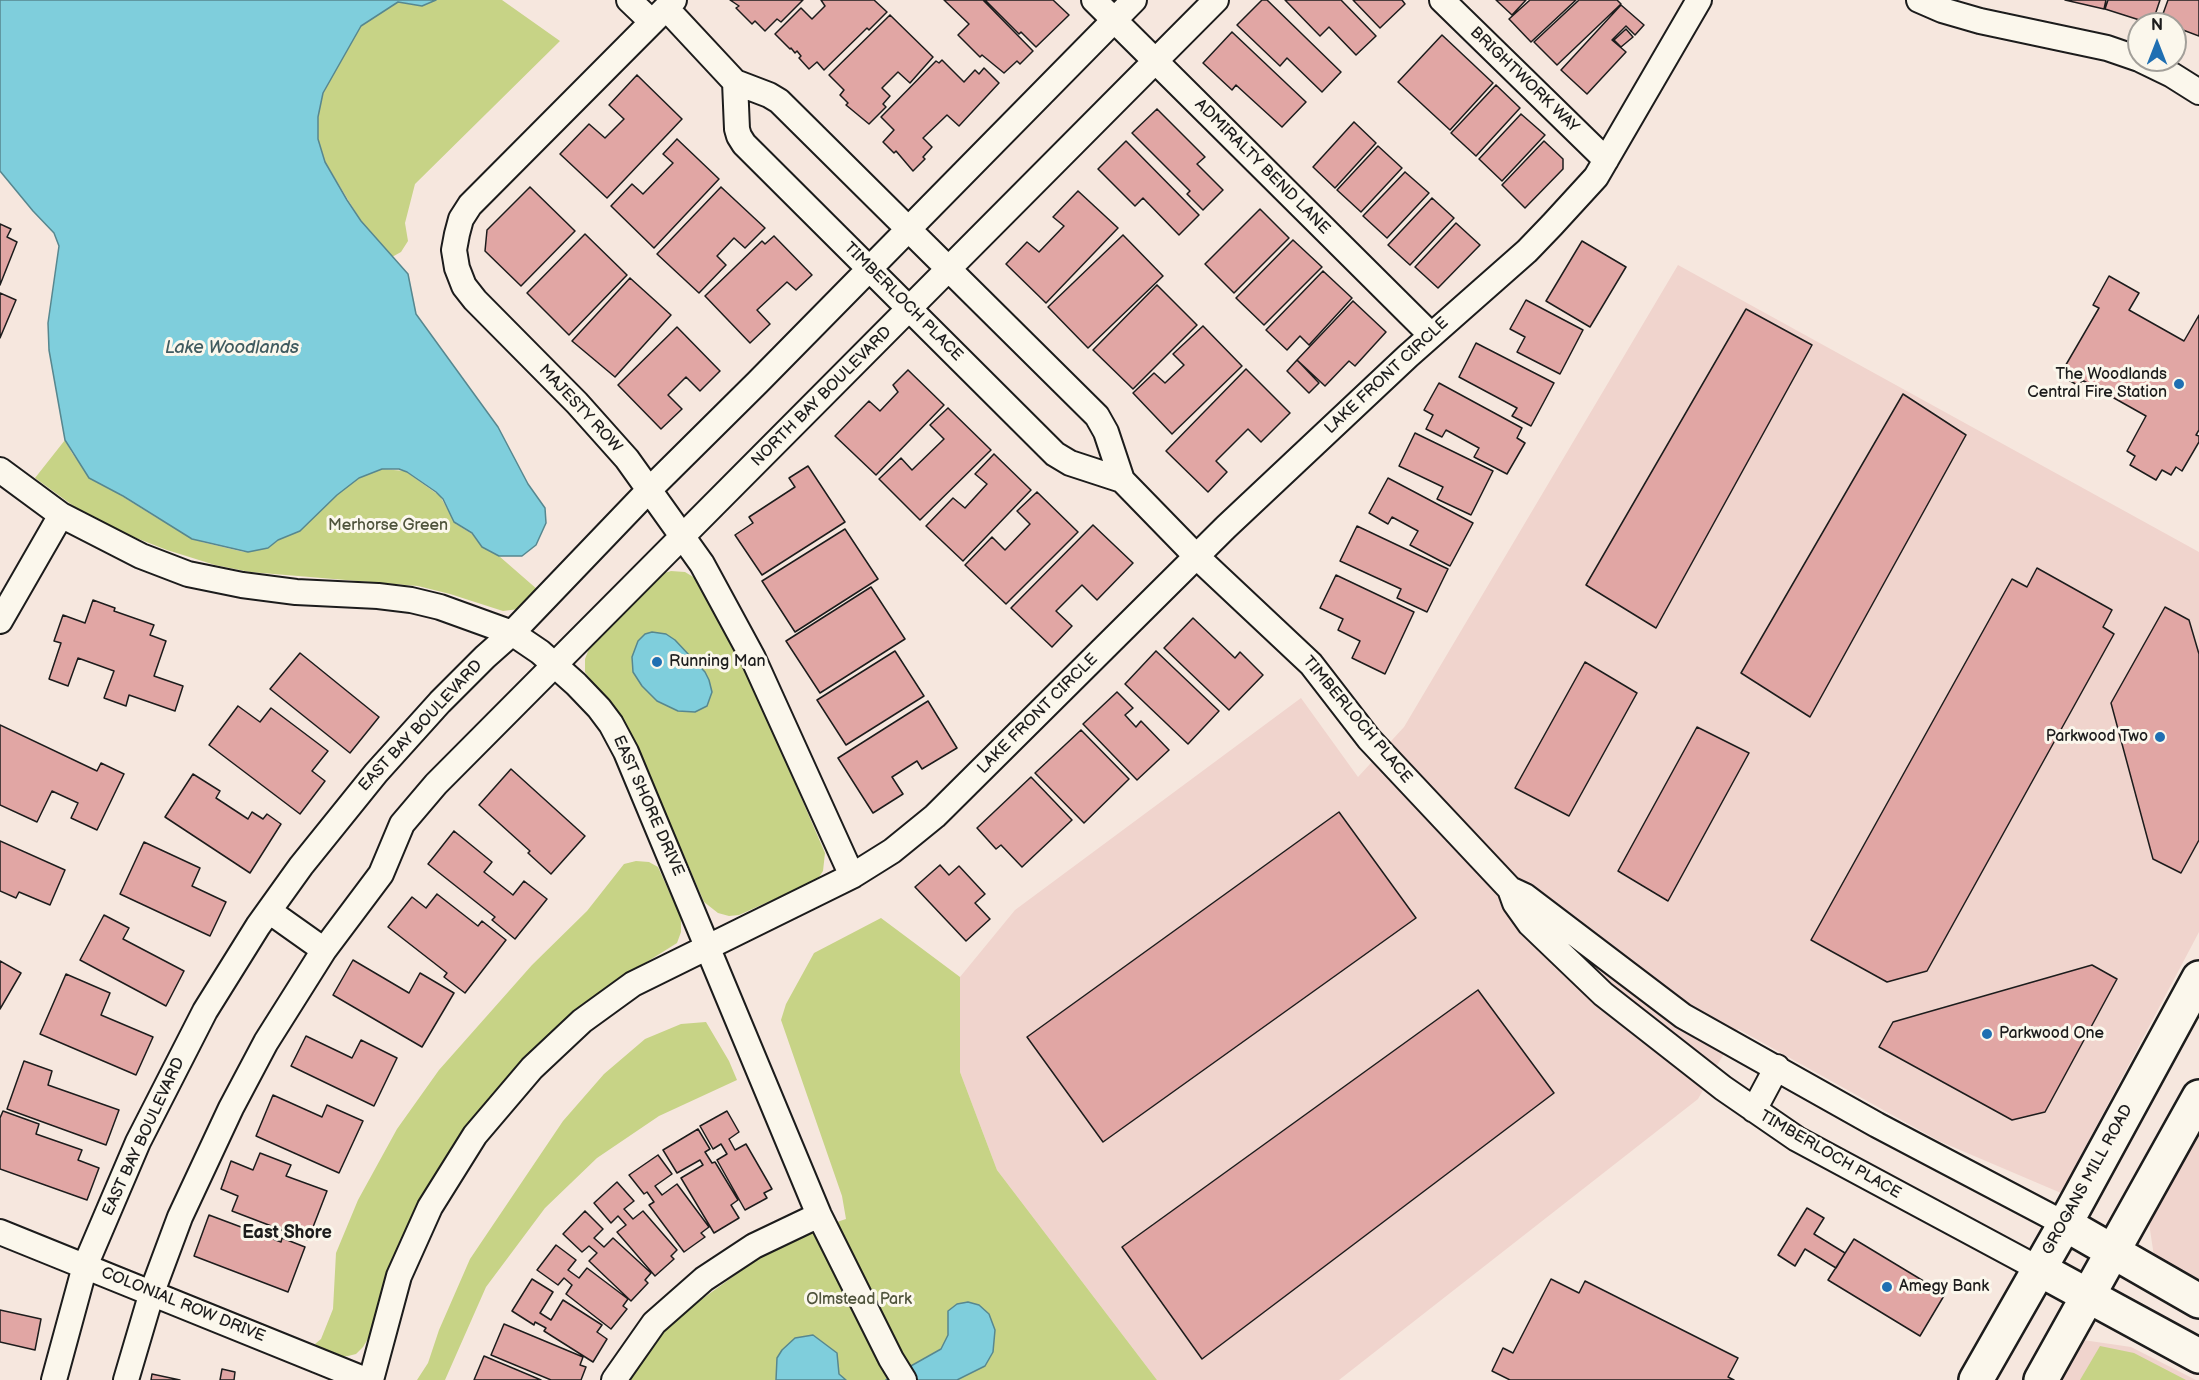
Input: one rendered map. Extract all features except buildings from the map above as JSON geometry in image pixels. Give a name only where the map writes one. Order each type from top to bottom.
[{"type":"main road","name":"GROGANS MILL ROAD","points":[[1976,1380],[2065,1224],[2199,978]]},
{"type":"main road","points":[[2041,1380],[2199,1097]]},
{"type":"main road","name":"TIMBERLOCH PLACE","points":[[2065,1224],[2199,1301]]},
{"type":"main road","name":"TIMBERLOCH PLACE","points":[[2039,1269],[2199,1356]]},
{"type":"street","name":"TIMBERLOCH PLACE","points":[[629,0],[664,10],[735,82],[779,101],[1101,421],[1122,480],[1196,556],[1311,664],[1369,739],[1510,889],[1522,914],[1544,939],[1603,994],[1754,1110],[1797,1138],[1852,1170],[2039,1269]]},
{"type":"street","name":"ADMIRALTY BEND LANE","points":[[1094,0],[1431,334]]},
{"type":"street","points":[[512,633],[649,490],[1134,0]]},
{"type":"street","name":"NORTH BAY BOULEVARD","points":[[555,666],[1216,0]]},
{"type":"street","name":"BRIGHTWORK WAY","points":[[1442,0],[1606,160]]},
{"type":"street","name":"LAKE FRONT CIRCLE","points":[[371,1380],[399,1276],[430,1207],[475,1135],[532,1068],[582,1022],[633,984],[852,876],[892,851],[947,805],[1196,556],[1431,334],[1533,244],[1596,177],[1699,0]]},
{"type":"street","points":[[1919,0],[1942,10],[1980,21],[2107,48],[2127,55]]},
{"type":"street","name":"MAJESTY ROW","points":[[664,10],[470,205],[461,219],[454,250],[457,268],[464,286],[475,300],[600,428],[649,490],[702,564],[741,633],[852,876]]},
{"type":"street","points":[[2166,72],[2199,92]]},
{"type":"street","name":"TIMBERLOCH PLACE","points":[[735,82],[737,129],[740,140],[1055,454],[1070,463],[1122,480]]},
{"type":"street","name":"EAST SHORE DRIVE","points":[[0,470],[61,515],[141,556],[188,574],[242,585],[411,600],[440,607],[512,633],[555,666],[599,708],[619,737],[709,947],[819,1215],[891,1359],[904,1380]]},
{"type":"street","points":[[0,621],[61,515]]},
{"type":"street","name":"EAST BAY BOULEVARD","points":[[54,1380],[85,1266],[138,1142],[186,1048],[240,954],[301,866],[376,773],[440,702],[512,633]]},
{"type":"street","points":[[126,1380],[152,1292],[193,1185],[266,1042],[324,950],[381,874],[402,824],[436,784],[555,666]]},
{"type":"street","name":"TIMBERLOCH PLACE","points":[[1510,889],[1525,896],[1692,1021],[1877,1125],[2065,1224]]},
{"type":"street","points":[[269,911],[324,950]]},
{"type":"street","points":[[1663,1042],[1692,1021]]},
{"type":"street","points":[[1682,1056],[1692,1021]]},
{"type":"street","points":[[1754,1110],[1777,1067]]},
{"type":"street","points":[[614,1380],[654,1323],[704,1280],[754,1246],[819,1215]]},
{"type":"street","name":"COLONIAL ROW DRIVE","points":[[0,1232],[366,1380]]},
{"type":"shaded area","points":[[1678,265],[2199,552],[2199,932],[2061,1193],[1939,1141],[1738,1029],[1698,1099],[1339,1380],[1157,1380],[997,1170],[960,1072],[960,977],[1015,910],[1301,698],[1358,777],[1404,727]]},
{"type":"shaded area","points":[[2199,1133],[2199,1289],[2155,1263],[2149,1223]]},
{"type":"shaded area","points":[[2083,1340],[2131,1347],[2196,1380],[2061,1380]]},
{"type":"green space","points":[[436,0],[502,0],[560,41],[415,184],[405,223],[408,241],[401,252],[392,257],[361,221],[325,162],[318,139],[318,117],[323,93],[361,26],[398,2],[422,6]]},
{"type":"green space","name":"Merhorse Green","points":[[65,440],[92,480],[202,542],[244,552],[268,548],[354,481],[365,475],[382,469],[405,471],[440,496],[456,524],[472,534],[482,547],[499,556],[538,590],[519,609],[503,611],[418,586],[250,572],[215,565],[167,550],[131,536],[79,510],[35,478]]},
{"type":"green space","points":[[671,571],[685,572],[700,581],[741,658],[825,853],[823,871],[817,880],[739,915],[729,916],[718,913],[704,902],[639,751],[624,724],[585,672],[585,659],[590,646],[661,574]]},
{"type":"green space","points":[[636,861],[649,862],[658,867],[681,918],[681,932],[677,943],[626,975],[531,1054],[492,1096],[456,1144],[400,1240],[381,1293],[369,1337],[363,1347],[356,1354],[348,1356],[335,1357],[324,1353],[315,1344],[321,1339],[333,1309],[336,1253],[358,1200],[397,1129],[439,1070],[532,965],[587,911],[624,864]]},
{"type":"green space","name":"Olmstead Park","points":[[881,918],[960,977],[960,1072],[997,1170],[1157,1380],[627,1380],[662,1328],[785,1239],[846,1219],[842,1196],[781,1020],[786,1004],[814,953]]},
{"type":"green space","points":[[706,1022],[729,1061],[737,1080],[659,1116],[597,1158],[545,1208],[486,1287],[445,1380],[417,1380],[428,1363],[439,1330],[470,1259],[563,1121],[604,1074],[645,1039],[681,1024]]},
{"type":"green space","points":[[2100,1346],[2134,1353],[2186,1380],[2080,1380]]},
{"type":"water","name":"Lake Woodlands","points":[[0,0],[436,0],[422,6],[398,2],[361,26],[323,93],[318,117],[318,139],[325,162],[361,221],[408,274],[416,314],[498,427],[528,484],[545,508],[546,523],[536,545],[522,556],[499,556],[482,547],[472,533],[454,522],[443,499],[436,492],[399,469],[382,469],[359,478],[337,495],[300,531],[278,540],[268,548],[248,552],[192,539],[123,496],[89,478],[65,440],[49,350],[48,323],[59,246],[54,233],[0,171]]},
{"type":"water","points":[[652,632],[666,634],[675,640],[705,672],[712,692],[707,706],[695,712],[678,711],[657,701],[642,686],[633,672],[632,657],[638,641],[645,634]]},
{"type":"water","points":[[968,1302],[979,1305],[989,1314],[995,1330],[993,1352],[985,1366],[957,1380],[886,1380],[941,1349],[948,1335],[948,1311],[957,1304]]},
{"type":"water","points":[[813,1335],[837,1353],[839,1374],[846,1380],[776,1380],[777,1358],[782,1350],[795,1338]]},
{"type":"place","name":"The Woodlands Central Fire Station","points":[[2179,384]]},
{"type":"place","name":"Running Man","points":[[657,662]]},
{"type":"place","name":"Parkwood Two","points":[[2160,737]]},
{"type":"place","name":"Parkwood One","points":[[1987,1034]]},
{"type":"place","name":"Amegy Bank","points":[[1887,1287]]},
{"type":"district","name":"East Shore","points":[[287,1233]]}]
